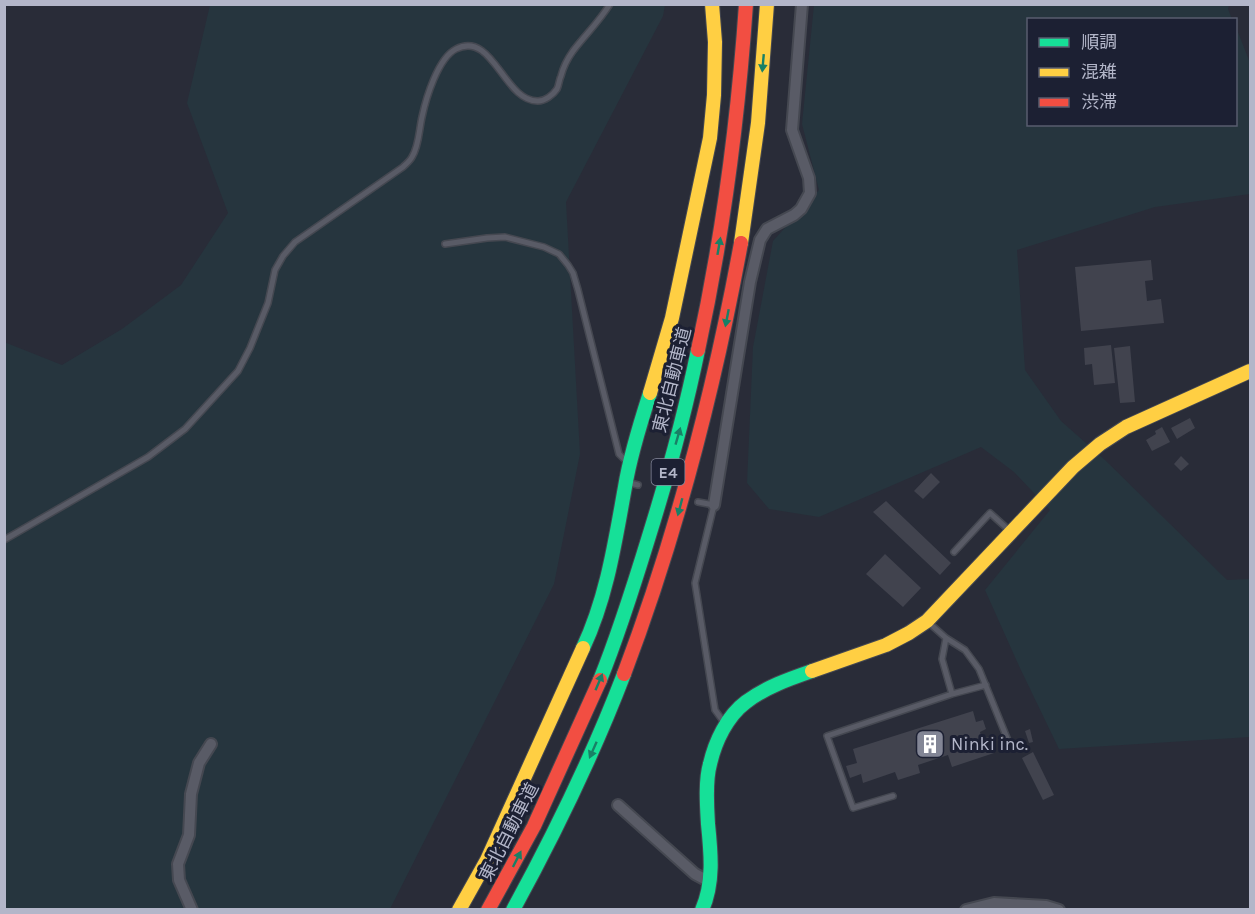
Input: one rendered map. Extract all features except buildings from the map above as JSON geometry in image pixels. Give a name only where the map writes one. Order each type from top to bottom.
[{"type":"main road","points":[[459,909],[487,860],[588,638],[606,586],[632,484],[630,465],[672,318],[710,138],[715,42],[712,4]]},
{"type":"main road","name":"東北自動車道","points":[[488,909],[512,870],[548,797],[608,661],[655,517],[682,422],[705,322],[725,210],[737,120],[746,4]]},
{"type":"main road","name":"E4","points":[[513,909],[566,808],[604,726],[649,606],[703,424],[721,347],[746,216],[758,124],[767,4]]},
{"type":"main road","points":[[702,909],[710,882],[711,855],[707,806],[709,766],[712,754],[732,716],[765,690],[784,681],[886,645],[909,633],[927,621],[957,592],[1072,467],[1100,444],[1126,427],[1251,371]]},
{"type":"street","points":[[714,505],[750,282],[760,240],[768,229],[794,215],[810,193],[809,178],[792,130],[802,4]]},
{"type":"street","points":[[192,909],[179,880],[178,864],[189,835],[191,794],[199,763],[211,744]]},
{"type":"street","points":[[618,805],[695,874],[710,882]]},
{"type":"street","points":[[966,909],[994,903],[1059,909]]},
{"type":"lane","points":[[4,540],[148,457],[185,429],[211,402],[238,371],[250,348],[268,303],[275,270],[283,256],[295,242],[403,167],[412,156],[418,140],[427,98],[439,67],[448,55],[466,46],[484,51],[522,96],[529,100],[539,101],[549,98],[557,89],[561,73],[572,52],[610,4]]},
{"type":"lane","points":[[445,244],[505,237],[544,247],[559,254],[573,273],[619,454],[630,465]]},
{"type":"lane","points":[[698,502],[714,505],[695,583],[715,710],[726,725]]},
{"type":"lane","points":[[954,552],[990,513],[1012,533]]},
{"type":"lane","points":[[927,621],[946,638],[965,650],[979,669],[1009,743]]},
{"type":"lane","points":[[946,638],[942,659],[952,694]]},
{"type":"lane","points":[[893,796],[853,808],[826,736],[986,685]]},
{"type":"shaded area","points":[[210,5],[665,5],[663,16],[566,202],[580,454],[554,584],[390,909],[5,909],[4,342],[62,365],[122,329],[181,285],[228,213],[187,103]]},
{"type":"shaded area","points":[[814,5],[1229,5],[1232,18],[1027,18],[1027,126],[1237,126],[1237,30],[1250,63],[1250,194],[1155,207],[1017,250],[1025,370],[1061,421],[1105,460],[1227,580],[1250,579],[1250,737],[1059,749],[985,590],[1050,510],[1014,472],[981,447],[819,517],[769,509],[747,483],[753,347],[773,241],[819,190],[802,124]]},
{"type":"traffic: fast","points":[[600,680],[614,645],[656,513],[682,420],[698,350]]},
{"type":"traffic: fast","points":[[583,648],[604,589],[630,464],[650,393]]},
{"type":"traffic: fast","points":[[702,910],[706,900],[711,868],[707,778],[719,738],[733,714],[746,702],[786,680],[812,671]]},
{"type":"traffic: fast","points":[[513,910],[573,794],[624,674]]},
{"type":"traffic: slow","points":[[650,393],[672,318],[710,138],[715,42],[712,4]]},
{"type":"traffic: slow","points":[[741,243],[758,123],[767,4]]},
{"type":"traffic: slow","points":[[812,671],[886,645],[927,621],[1073,467],[1100,444],[1126,427],[1250,371]]},
{"type":"traffic: slow","points":[[459,910],[487,860],[583,648]]},
{"type":"traffic: jam","points":[[698,350],[715,264],[728,178],[739,91],[746,4]]},
{"type":"traffic: jam","points":[[624,674],[661,568],[692,461],[719,353],[741,243]]},
{"type":"traffic: jam","points":[[488,910],[534,826],[600,680]]},
{"type":"place","name":"Ninki inc.","points":[[930,744]]}]
